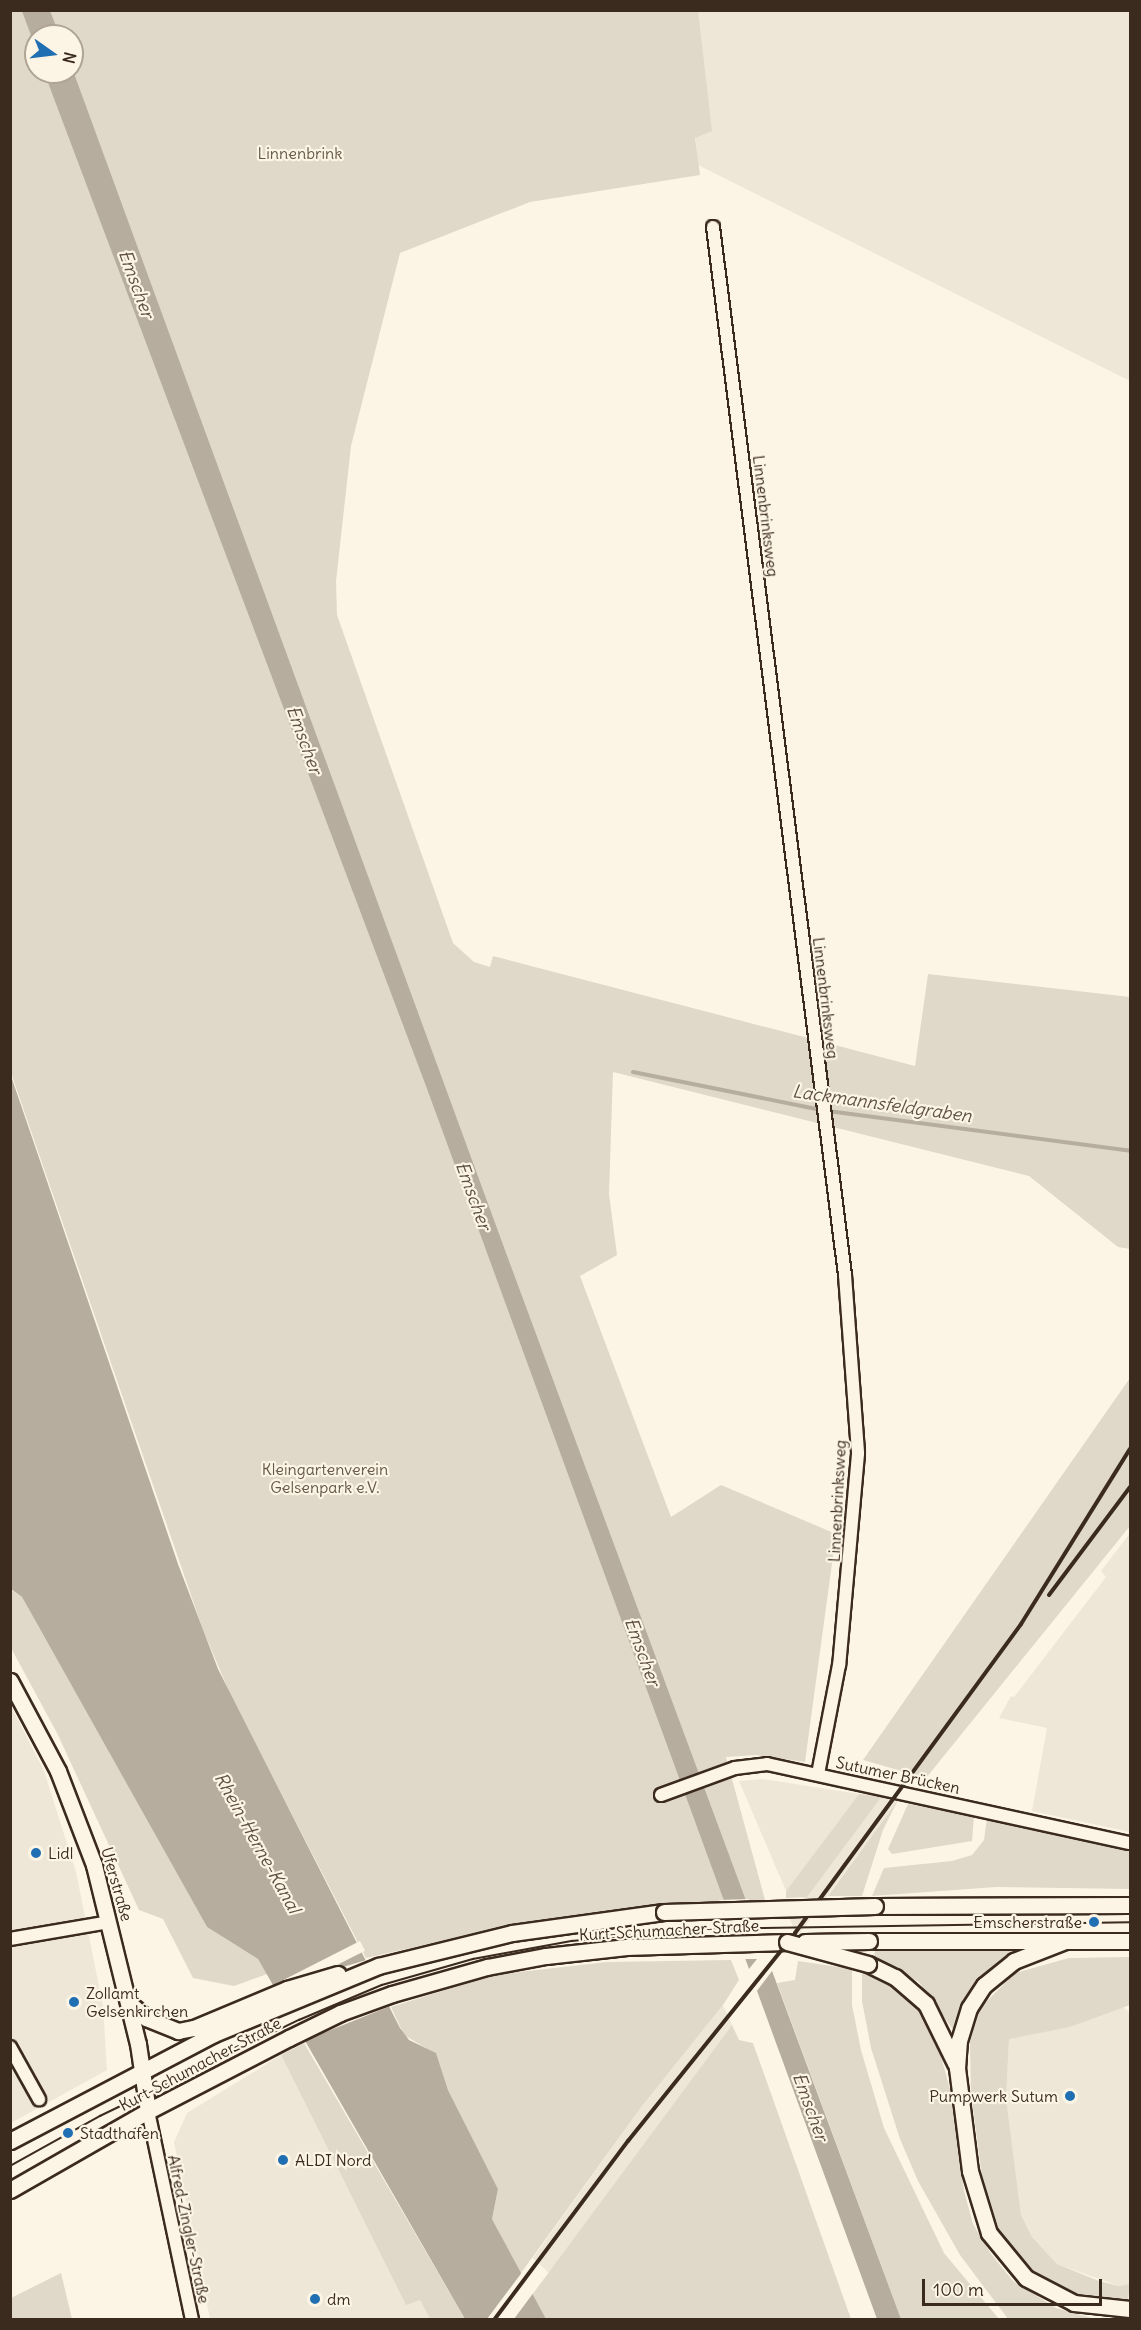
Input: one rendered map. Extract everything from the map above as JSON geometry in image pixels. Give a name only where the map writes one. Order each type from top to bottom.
[{"type":"main road","name":"Uferstraße","points":[[10,1681],[70,1796],[110,1922],[143,2071],[148,2111]]},
{"type":"main road","name":"Kurt-Schumacher-Straße","points":[[10,2141],[268,2003],[378,1966],[522,1931],[664,1912],[875,1906],[1131,1905]]},
{"type":"main road","points":[[1065,1941],[1014,1961],[984,1985],[969,2008],[959,2040],[957,2068],[975,2195],[998,2248],[1026,2278],[1058,2298],[1091,2308],[1131,2309]]},
{"type":"main road","name":"Kurt-Schumacher-Straße","points":[[10,2190],[148,2111],[340,2013],[392,1994],[486,1967],[546,1956],[675,1944],[1131,1941]]},
{"type":"main road","points":[[787,1942],[868,1964],[895,1977],[926,2004],[957,2068]]},
{"type":"main road","points":[[129,2003],[146,2018],[178,2031],[194,2028],[268,2003]]},
{"type":"street","name":"Linnenbrinksweg","points":[[713,227],[845,1275],[858,1454],[839,1665],[818,1774]]},
{"type":"street","name":"Sutumer Brücken","points":[[662,1795],[720,1773],[767,1764],[1131,1843]]},
{"type":"street","points":[[10,1939],[110,1922]]},
{"type":"street","points":[[10,2047],[39,2099]]},
{"type":"street","name":"Alfred-Zingler-Straße","points":[[148,2111],[192,2319]]},
{"type":"shaded area","points":[[683,11],[1130,11],[1130,381],[698,165]]},
{"type":"shaded area","points":[[1130,1533],[1130,1832],[1032,1811],[1047,1728],[999,1718],[1011,1696],[1014,1697],[1106,1577],[1101,1571]]},
{"type":"shaded area","name":"Stadthafen","points":[[10,1704],[44,1771],[76,1872],[103,2006],[107,2070],[11,2123]]},
{"type":"shaded area","points":[[763,1779],[859,1794],[786,1891],[739,1781]]},
{"type":"shaded area","points":[[882,1796],[898,1800],[797,1937],[789,1916]]},
{"type":"shaded area","points":[[723,2005],[732,2025],[549,2273],[533,2258],[642,2106]]},
{"type":"shaded area","points":[[1123,2007],[1130,2013],[1130,2284],[1119,2286],[1057,2264],[1032,2237],[1021,2216],[1006,2098],[1009,2038],[1070,2027]]},
{"type":"shaded area","points":[[281,2055],[406,2304],[420,2300],[430,2319],[210,2319],[174,2142],[187,2113]]},
{"type":"green space","points":[[10,11],[698,11],[712,131],[695,138],[700,175],[530,202],[400,253],[351,446],[336,581],[337,615],[453,943],[474,962],[490,967],[493,956],[915,1066],[928,974],[1130,997],[1130,1249],[1118,1247],[1029,1176],[613,1072],[609,1194],[617,1255],[580,1276],[671,1517],[721,1485],[836,1534],[805,1762],[756,1755],[726,1757],[765,1900],[604,1911],[520,1923],[366,1958],[231,1696],[203,1630],[11,1073]]},
{"type":"green space","points":[[1130,1378],[1130,1526],[926,1778],[863,1760]]},
{"type":"green space","points":[[10,1589],[22,1597],[207,1927],[258,1959],[267,1974],[234,1986],[193,1978],[163,1919],[139,1910],[57,1733],[11,1648]]},
{"type":"green space","points":[[859,1794],[882,1796],[807,1897],[786,1898],[786,1891]]},
{"type":"green space","points":[[898,1800],[883,1830],[862,1896],[828,1896]]},
{"type":"green space","points":[[908,1804],[974,1816],[972,1841],[892,1854],[888,1849]]},
{"type":"green space","points":[[987,1818],[1130,1849],[1130,1889],[996,1887],[872,1896],[884,1868],[952,1861],[972,1855],[984,1840]]},
{"type":"green space","points":[[875,1950],[1018,1950],[1018,1952],[983,1975],[970,1992],[954,2031],[919,1982],[874,1957]]},
{"type":"green space","points":[[1130,1957],[1130,2005],[1070,2027],[1009,2039],[1006,2098],[1021,2215],[1032,2237],[1057,2264],[1099,2281],[1119,2286],[1130,2284],[1128,2301],[1099,2300],[1066,2291],[1034,2272],[998,2230],[986,2204],[971,2093],[970,2043],[978,2010],[1015,1973],[1069,1958]]},
{"type":"green space","points":[[731,1960],[739,1980],[723,2005],[642,2106],[521,2273],[492,2219],[498,2189],[448,2090],[436,2054],[404,2035],[391,2007],[493,1975],[607,1962]]},
{"type":"green space","points":[[798,1961],[852,1969],[852,2005],[861,2050],[884,2128],[944,2253],[999,2319],[901,2319],[777,1983],[795,1980]]},
{"type":"green space","points":[[862,1973],[893,1987],[921,2013],[936,2038],[952,2097],[964,2191],[973,2224],[991,2254],[1013,2281],[1056,2308],[1095,2319],[1008,2319],[960,2255],[918,2181],[900,2139],[871,2048],[862,2001]]},
{"type":"green space","points":[[732,2025],[739,2040],[753,2043],[851,2319],[546,2319],[532,2295]]},
{"type":"green space","points":[[304,2043],[465,2319],[430,2319],[420,2300],[406,2305],[281,2055]]},
{"type":"green space","points":[[61,2273],[72,2319],[11,2319],[11,2298]]},
{"type":"water","points":[[22,11],[50,11],[55,24],[27,24]]},
{"type":"water","name":"Emscher","points":[[49,84],[78,84],[509,1261],[901,2319],[877,2319],[426,1086]]},
{"type":"water","name":"Rhein-Herne-Kanal","points":[[10,1073],[178,1564],[218,1669],[400,2028],[409,2040],[436,2053],[448,2090],[498,2189],[492,2219],[546,2319],[465,2319],[258,1959],[207,1927],[22,1597],[11,1589]]},
{"type":"pier","points":[[749,1899],[775,1967],[753,1996],[745,1974],[757,1959],[740,1959],[719,1900]]},
{"type":"pier","points":[[360,1941],[365,1951],[274,1997],[269,1987]]},
{"type":"pier","points":[[370,1959],[393,2005],[301,2042],[271,1988]]},
{"type":"pier","points":[[523,2271],[534,2292],[514,2319],[487,2319]]},
{"type":"waterway","name":"Lackmannsfeldgraben","points":[[633,1072],[821,1110]]},
{"type":"waterway","name":"Lackmannsfeldgraben","points":[[828,1111],[1130,1151]]},
{"type":"tram line","points":[[10,2166],[100,2116],[299,2020],[382,1985],[473,1959],[572,1941],[700,1929],[1130,1922]]},
{"type":"railway","points":[[494,2320],[628,2141],[795,1933],[1021,1624],[1130,1449]]},
{"type":"railway","points":[[1049,1595],[1130,1487]]},
{"type":"place","name":"Lidl","points":[[36,1853]]},
{"type":"place","name":"Emscherstraße","points":[[1094,1922]]},
{"type":"place","name":"Zollamt Gelsenkirchen","points":[[74,2002]]},
{"type":"place","name":"Pumpwerk Sutum","points":[[1070,2096]]},
{"type":"place","name":"Stadthafen","points":[[68,2133]]},
{"type":"place","name":"ALDI Nord","points":[[283,2160]]},
{"type":"place","name":"dm","points":[[315,2299]]},
{"type":"park label","name":"Linnenbrink","points":[[300,153]]},
{"type":"park label","name":"Kleingartenverein Gelsenpark e.V.","points":[[325,1478]]}]
